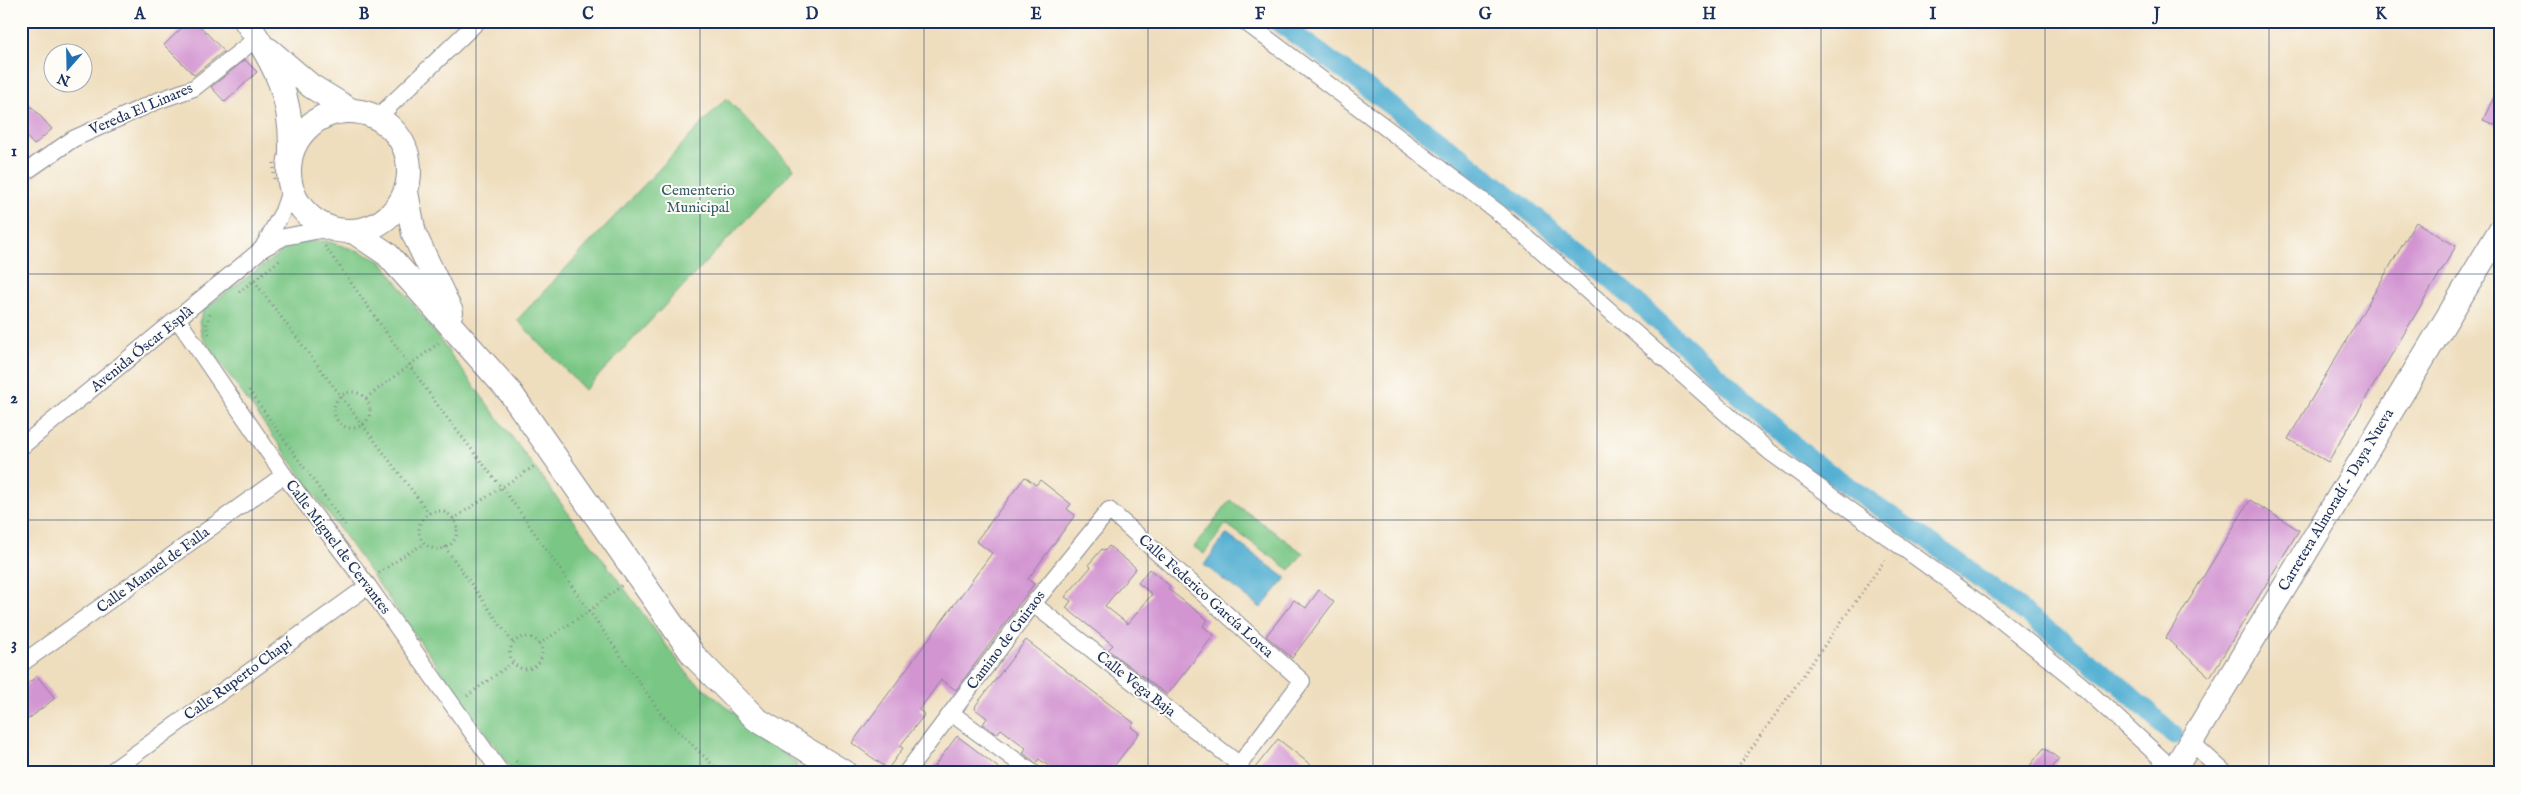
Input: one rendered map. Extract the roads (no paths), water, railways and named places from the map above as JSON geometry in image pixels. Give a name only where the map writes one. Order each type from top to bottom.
[{"type":"street","points":[[378,117],[478,21]]},
{"type":"street","points":[[1244,21],[1499,213],[1770,452],[1982,604],[2080,684],[2174,772]]},
{"type":"street","points":[[254,34],[311,86],[350,110],[378,117],[393,128],[403,143],[409,161],[410,177],[406,192],[398,207],[385,219],[370,228],[333,235]]},
{"type":"street","points":[[254,34],[287,99],[292,123],[283,156],[288,170],[283,189],[313,220],[333,235],[387,254],[454,336],[510,392],[694,656],[756,719],[844,773]]},
{"type":"street","name":"Vereda El Linares","points":[[21,175],[73,139],[158,101],[194,88],[254,34]]},
{"type":"street","points":[[283,156],[313,121],[331,113],[350,110]]},
{"type":"street","name":"Avenida Óscar Esplà","points":[[258,253],[283,211],[283,189]]},
{"type":"street","points":[[406,192],[414,234],[454,336]]},
{"type":"street","name":"Carretera Almoradí - Daya Nueva","points":[[2174,772],[2500,231]]},
{"type":"street","name":"Avenida Óscar Esplà","points":[[21,448],[258,253],[284,237],[333,235]]},
{"type":"street","name":"Calle Miguel de Cervantes","points":[[178,320],[284,475],[368,586],[501,773]]},
{"type":"street","name":"Calle Manuel de Falla","points":[[21,664],[284,475]]},
{"type":"street","name":"Camino de Guiraos","points":[[906,773],[1033,604],[1109,510]]},
{"type":"street","name":"Calle Federico García Lorca","points":[[1109,510],[1302,681],[1236,769]]},
{"type":"street","name":"Calle Ruperto Chapí","points":[[108,773],[368,586]]},
{"type":"street","name":"Calle Vega Baja","points":[[1033,604],[1236,769]]},
{"type":"street","points":[[951,713],[1033,773]]},
{"type":"street","points":[[2192,742],[2225,773]]},
{"type":"water","points":[[1226,534],[1286,578],[1261,608],[1204,565]]},
{"type":"waterway","points":[[1277,21],[1462,158],[1588,258],[1811,460],[1960,563],[2115,681],[2174,735]]},
{"type":"park label","name":"Cementerio Municipal","points":[[698,198]]}]
